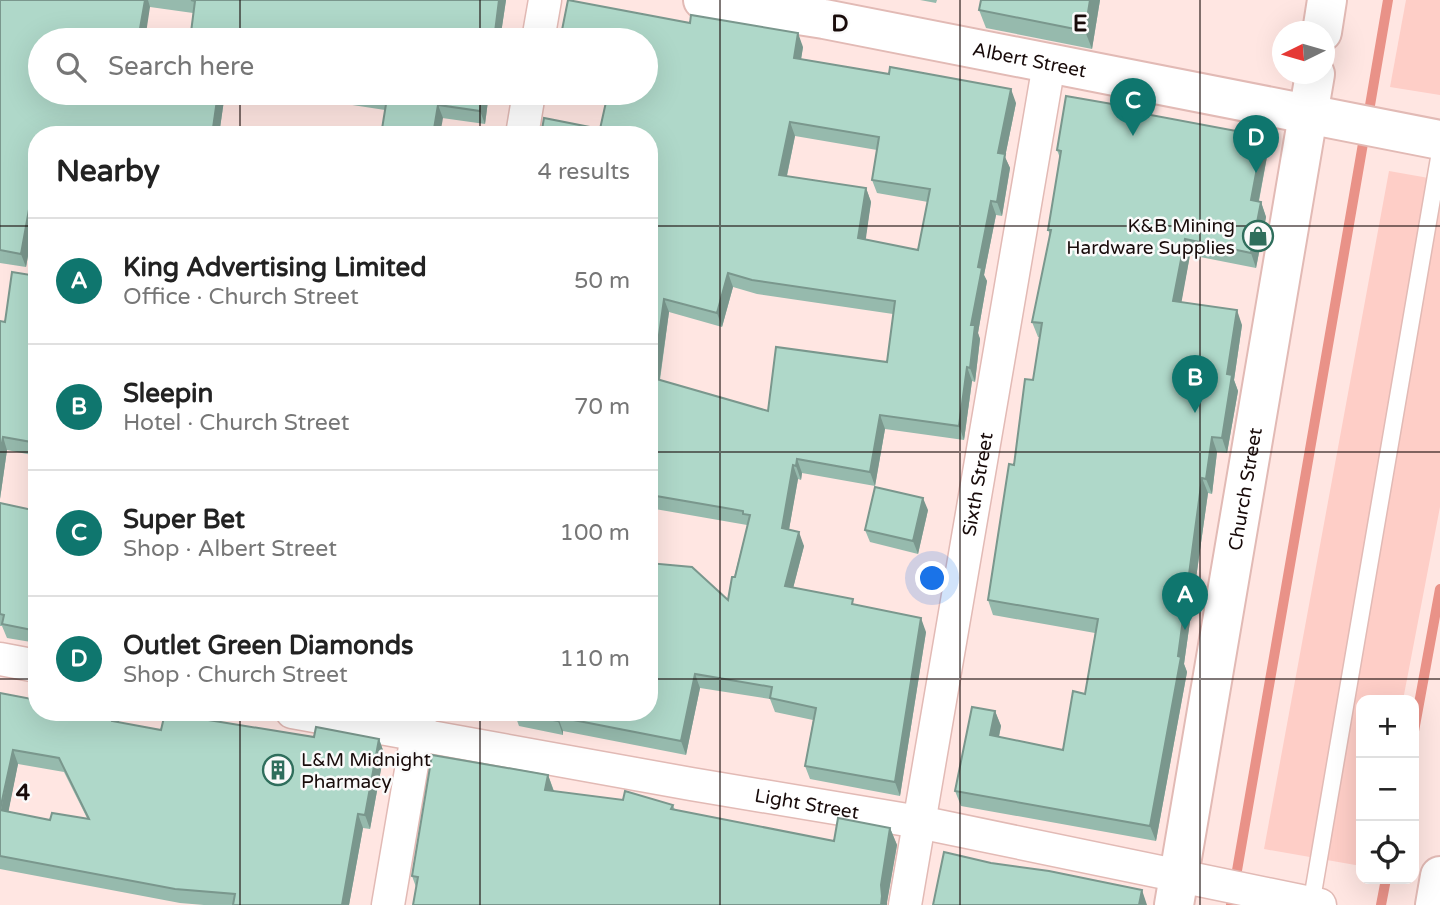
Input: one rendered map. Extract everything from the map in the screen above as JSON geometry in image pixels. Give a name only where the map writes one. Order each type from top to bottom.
[{"type":"street","points":[[540,28],[545,0]]},
{"type":"street","name":"Albert Street","points":[[703,0],[824,19],[1440,141]]},
{"type":"street","points":[[1324,21],[1327,0]]},
{"type":"street","name":"Sixth Street","points":[[905,905],[1049,64]]},
{"type":"street","name":"Church Street","points":[[1177,890],[1313,84]]},
{"type":"street","points":[[524,126],[527,105]]},
{"type":"street","points":[[0,659],[28,664]]},
{"type":"street","name":"Light Street","points":[[387,721],[419,724],[691,785],[919,822],[1177,890],[1254,891],[1314,904]]},
{"type":"street","points":[[388,905],[419,724]]},
{"type":"street","points":[[1435,905],[1440,876]]},
{"type":"lane","points":[[1314,904],[1440,152]]},
{"type":"shaded area","points":[[1406,0],[1440,0],[1440,95],[1390,87]]},
{"type":"shaded area","points":[[1389,171],[1440,180],[1440,507],[1404,695],[1356,695],[1356,865],[1264,849]]},
{"type":"building","points":[[0,0],[145,0],[140,28],[28,28],[28,105],[216,105],[213,126],[28,126],[28,215],[21,254],[0,250]]},
{"type":"building","points":[[191,0],[499,0],[496,28],[192,28],[195,1]]},
{"type":"building","points":[[568,0],[690,23],[691,15],[798,33],[794,58],[889,74],[890,67],[1011,89],[998,153],[1005,154],[997,202],[991,201],[978,267],[982,268],[971,325],[975,325],[970,368],[967,367],[959,426],[880,415],[870,472],[797,459],[796,466],[793,465],[782,528],[799,532],[785,586],[853,599],[852,604],[921,618],[895,782],[805,766],[816,708],[770,698],[772,687],[695,674],[681,741],[578,721],[658,721],[658,564],[692,567],[728,600],[750,515],[743,514],[743,511],[658,496],[658,379],[768,411],[776,347],[887,362],[895,301],[752,280],[728,273],[717,313],[664,299],[658,342],[658,126],[601,126],[605,105],[658,105],[658,28],[562,28]],"holes":[[[790,122],[879,137],[872,180],[930,189],[918,250],[858,238],[866,188],[779,175]]]},
{"type":"building","points":[[981,0],[1090,0],[1085,31],[979,10]]},
{"type":"building","points":[[1066,96],[1141,109],[1140,113],[1263,136],[1251,200],[1261,202],[1251,253],[1185,239],[1173,301],[1237,310],[1227,374],[1232,375],[1222,438],[1212,437],[1206,479],[1202,478],[1178,656],[1181,657],[1150,826],[955,791],[972,707],[995,711],[990,735],[1063,750],[1073,691],[1085,694],[1098,619],[988,600],[1009,464],[1014,465],[1025,379],[1033,380],[1042,323],[1032,322],[1051,230],[1048,230],[1061,151],[1057,150]]},
{"type":"building","points":[[386,105],[438,105],[434,126],[382,126]]},
{"type":"building","points":[[438,105],[481,105],[480,111]]},
{"type":"building","points":[[544,118],[585,126],[543,126]]},
{"type":"building","points":[[12,272],[28,275],[28,441],[3,437],[0,454],[0,321],[5,322]]},
{"type":"building","points":[[875,487],[923,498],[913,541],[865,530]]},
{"type":"building","points":[[0,503],[28,509],[28,629],[2,624],[4,615],[0,614]]},
{"type":"building","points":[[0,693],[28,698],[28,721],[112,721],[161,730],[163,721],[215,721],[314,737],[316,727],[379,739],[365,815],[358,814],[342,905],[233,905],[235,894],[175,889],[0,856]],"holes":[[[13,750],[59,758],[89,819],[52,813],[50,820],[0,810]]]},
{"type":"building","points":[[432,755],[548,775],[545,790],[623,800],[625,791],[673,805],[671,809],[834,841],[838,818],[890,828],[881,885],[881,905],[413,905],[418,877],[412,876]]},
{"type":"building","points":[[944,852],[1142,890],[1139,905],[933,905]]},
{"type":"waterway","points":[[1368,117],[1388,0]]},
{"type":"waterway","points":[[1231,905],[1365,132]]},
{"type":"waterway","points":[[1419,704],[1440,589]]},
{"type":"waterway","points":[[1381,905],[1385,884]]},
{"type":"place","name":"Super Bet","points":[[1133,136]]},
{"type":"place","name":"Outlet Green Diamonds","points":[[1256,173]]},
{"type":"place","name":"K&B Mining Hardware Supplies","points":[[1258,236]]},
{"type":"place","name":"Sleepin","points":[[1195,413]]},
{"type":"place","name":"King Advertising Limited","points":[[1185,630]]},
{"type":"place","name":"L&M Midnight Pharmacy","points":[[278,770]]}]
